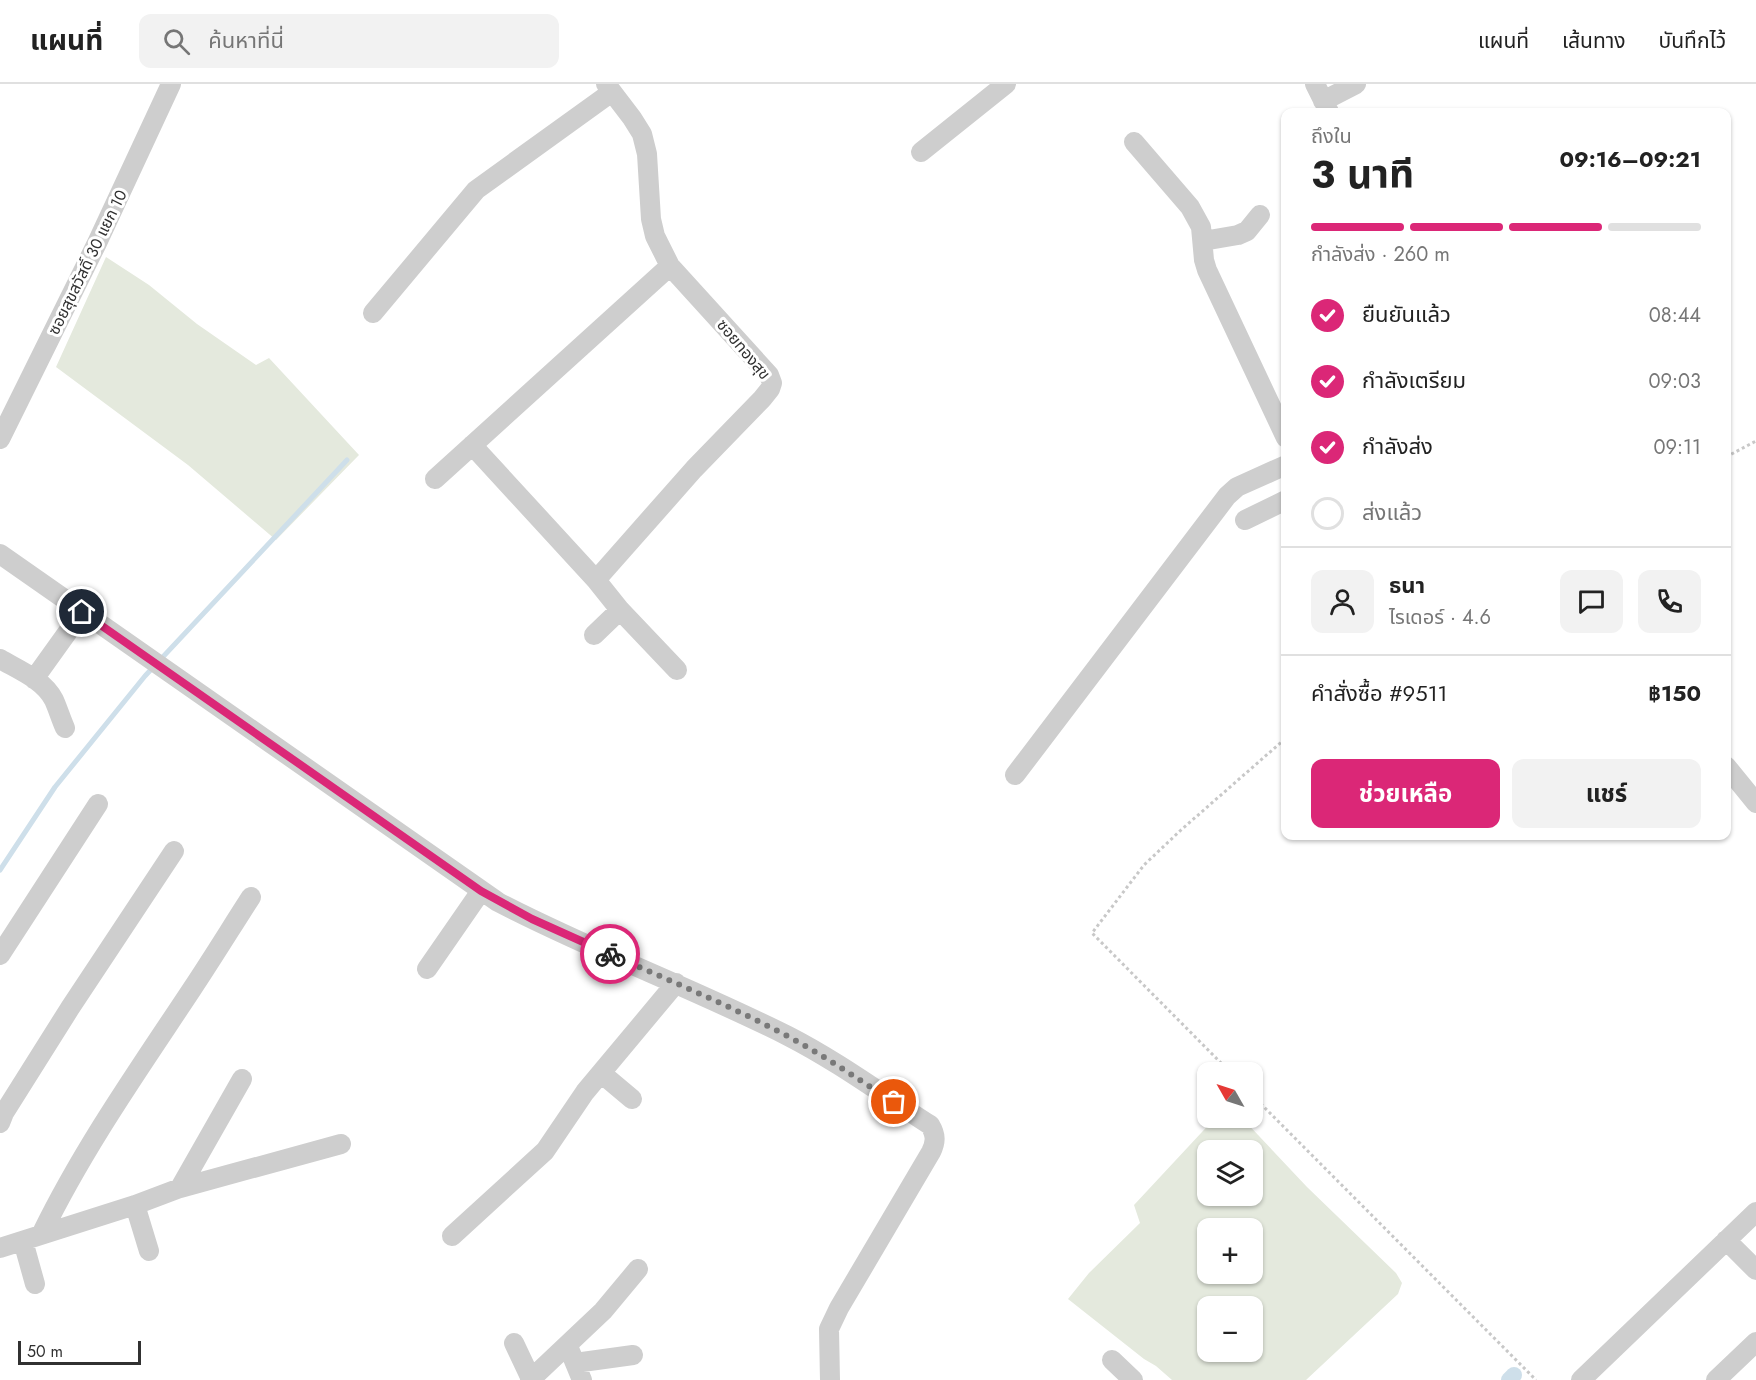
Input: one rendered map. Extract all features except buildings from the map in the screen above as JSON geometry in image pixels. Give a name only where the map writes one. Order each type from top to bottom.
[{"type":"street","name":"ซอยสุขสวัสดิ์ 30 แยก 10","points":[[0,439],[97,243],[171,84]]},
{"type":"street","points":[[921,152],[1006,84]]},
{"type":"street","points":[[1322,99],[1356,84]]},
{"type":"street","points":[[373,313],[476,190],[609,88]]},
{"type":"street","name":"ซอยทองสุข","points":[[596,580],[694,469],[762,399],[772,383],[769,375],[670,266],[655,236],[651,219],[647,154],[642,134],[609,88]]},
{"type":"street","points":[[1134,142],[1190,207],[1201,227],[1207,270],[1281,427]]},
{"type":"street","points":[[1203,242],[1247,231],[1260,215]]},
{"type":"street","points":[[435,479],[670,266]]},
{"type":"street","points":[[472,445],[677,670]]},
{"type":"street","points":[[1015,775],[1227,496],[1237,487],[1281,467]]},
{"type":"street","points":[[1245,520],[1281,502]]},
{"type":"street","points":[[0,554],[481,891],[532,919],[676,983],[789,1037],[820,1054],[930,1125],[935,1132],[936,1142],[829,1329],[830,1380]]},
{"type":"street","points":[[594,635],[620,610]]},
{"type":"street","points":[[34,679],[82,612]]},
{"type":"street","points":[[1,662],[34,679],[45,688],[53,699],[65,728]]},
{"type":"street","points":[[1731,772],[1756,803]]},
{"type":"street","points":[[0,955],[98,804]]},
{"type":"street","points":[[1,1116],[174,851]]},
{"type":"street","points":[[427,969],[481,891]]},
{"type":"street","points":[[42,1233],[76,1168],[123,1092],[251,897]]},
{"type":"street","points":[[452,1236],[546,1151],[585,1092],[676,983]]},
{"type":"street","points":[[601,1073],[632,1099]]},
{"type":"street","points":[[180,1188],[242,1079]]},
{"type":"street","points":[[0,1248],[135,1205],[180,1188],[341,1144]]},
{"type":"street","points":[[135,1205],[149,1251]]},
{"type":"street","points":[[1581,1380],[1756,1212]]},
{"type":"street","points":[[1726,1240],[1756,1270]]},
{"type":"street","points":[[23,1241],[35,1284]]},
{"type":"street","points":[[575,1363],[603,1311],[638,1269]]},
{"type":"street","points":[[1716,1380],[1756,1342]]},
{"type":"street","points":[[514,1343],[530,1380],[575,1363],[633,1355]]},
{"type":"street","points":[[1112,1360],[1133,1380]]},
{"type":"path","points":[[1731,454],[1756,441]]},
{"type":"path","points":[[1220,1062],[1092,933],[1144,865],[1180,830],[1281,742]]},
{"type":"path","points":[[1263,1106],[1536,1380]]},
{"type":"shaded area","points":[[106,257],[149,285],[197,324],[256,365],[269,358],[359,455],[276,540],[188,465],[56,367]]},
{"type":"shaded area","points":[[1206,1128],[1251,1128],[1263,1140],[1197,1140],[1197,1206],[1263,1206],[1263,1140],[1307,1187],[1396,1273],[1402,1283],[1398,1294],[1306,1380],[1172,1380],[1068,1299],[1089,1273],[1140,1223],[1134,1205]]},
{"type":"waterway","points":[[0,870],[55,787],[145,676],[347,460]]},
{"type":"waterway","points":[[1509,1380],[1514,1375]]},
{"type":"way so far","points":[[610,954],[697,992],[789,1037],[820,1054],[894,1102]]},
{"type":"route","points":[[82,612],[481,891],[532,919],[610,954]]}]
